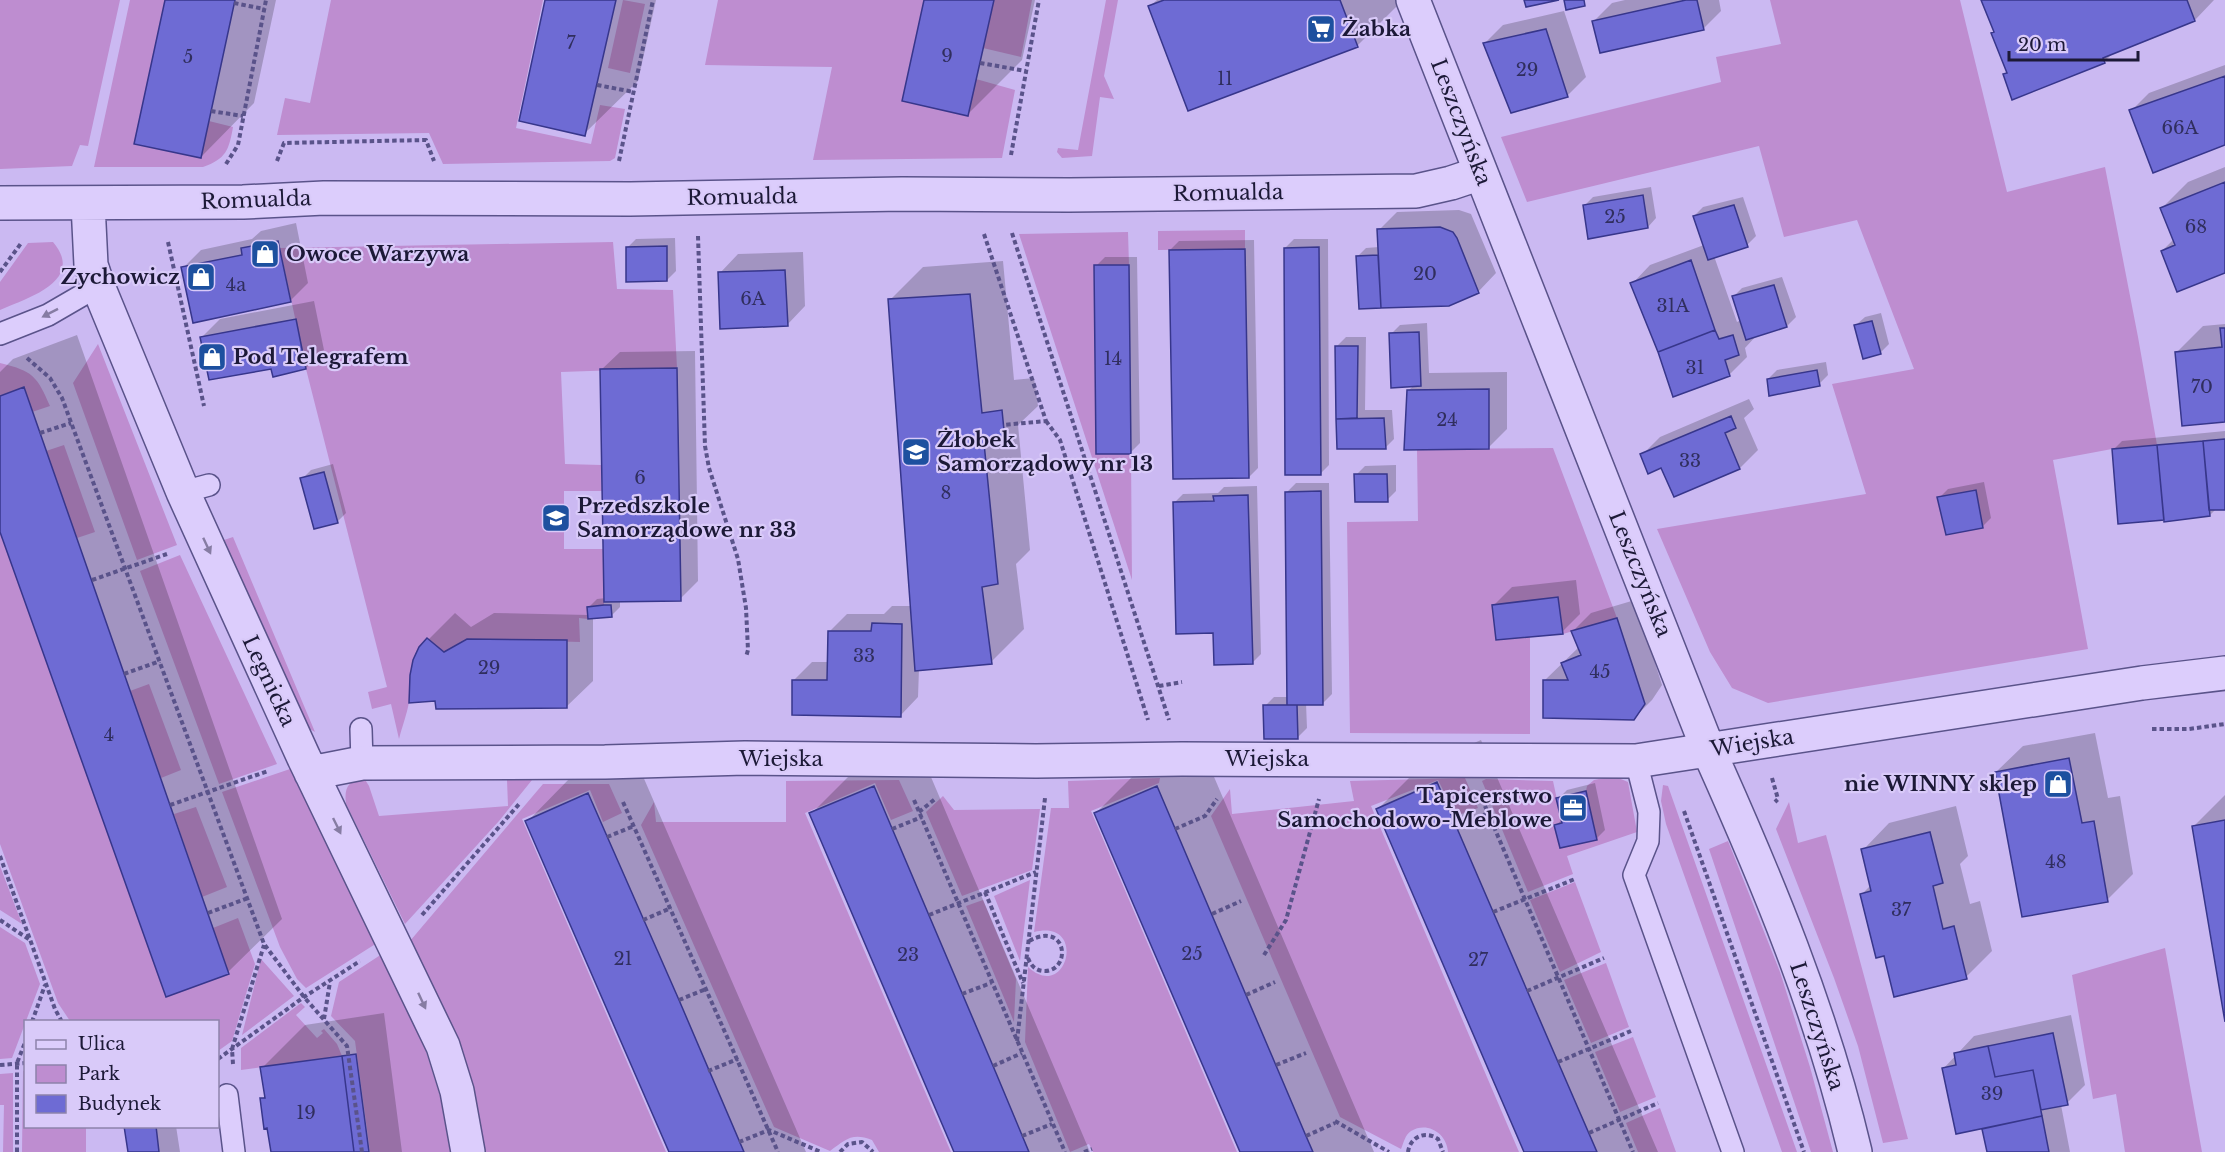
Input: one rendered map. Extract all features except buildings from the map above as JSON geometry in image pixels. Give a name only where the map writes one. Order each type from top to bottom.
[{"type":"street","name":"Leszczyńska","points":[[1413,0],[1708,749],[1742,825],[1806,986],[1827,1048],[1855,1152]]},
{"type":"street","name":"Romualda","points":[[0,203],[88,204],[324,198],[630,199],[902,194],[1069,195],[1416,190],[1451,183],[1481,173]]},
{"type":"street","name":"Legnicka","points":[[88,204],[91,265],[98,286],[196,489],[308,766],[443,1046],[457,1091],[468,1152]]},
{"type":"street","name":"Wiejska","points":[[308,766],[362,763],[605,762],[745,758],[1636,761],[2222,672]]},
{"type":"lane","points":[[0,334],[48,315],[98,286]]},
{"type":"lane","points":[[361,729],[362,763]]},
{"type":"lane","points":[[1636,761],[1649,812],[1648,841],[1634,875],[1733,1152]]},
{"type":"lane","points":[[227,1095],[234,1152]]},
{"type":"path","points":[[225,166],[238,145],[266,0]]},
{"type":"path","points":[[617,169],[653,0]]},
{"type":"path","points":[[1011,157],[1039,0]]},
{"type":"path","points":[[234,3],[264,9]]},
{"type":"path","points":[[980,63],[1027,71]]},
{"type":"path","points":[[597,85],[634,92]]},
{"type":"path","points":[[211,111],[243,116]]},
{"type":"path","points":[[1010,226],[1159,686],[1171,759]]},
{"type":"path","points":[[698,230],[705,446],[740,568],[748,624],[746,657]]},
{"type":"path","points":[[0,272],[28,234]]},
{"type":"path","points":[[166,235],[204,406]]},
{"type":"path","points":[[984,238],[1046,421],[1060,440],[1171,759]]},
{"type":"path","points":[[55,384],[126,569],[264,944],[304,997],[340,1036],[349,1053],[362,1152]]},
{"type":"path","points":[[1003,425],[1046,421]]},
{"type":"path","points":[[40,433],[71,423]]},
{"type":"path","points":[[92,580],[177,550]]},
{"type":"path","points":[[124,674],[160,661]]},
{"type":"path","points":[[1159,686],[1182,682]]},
{"type":"path","points":[[2152,729],[2189,729],[2225,724]]},
{"type":"path","points":[[896,760],[1065,1152]]},
{"type":"path","points":[[605,762],[778,1152]]},
{"type":"path","points":[[170,805],[208,792],[308,766]]},
{"type":"path","points":[[1017,1041],[1046,788]]},
{"type":"path","points":[[1175,829],[1205,816],[1222,790]]},
{"type":"path","points":[[1479,793],[1633,1152]]},
{"type":"path","points":[[1264,955],[1286,920],[1319,798]]},
{"type":"path","points":[[1456,827],[1488,813]]},
{"type":"path","points":[[892,829],[922,818]]},
{"type":"path","points":[[607,837],[634,826]]},
{"type":"path","points":[[1696,843],[1804,1152]]},
{"type":"path","points":[[0,856],[61,1020]]},
{"type":"path","points":[[929,915],[1036,872]]},
{"type":"path","points":[[1493,912],[1575,879]]},
{"type":"path","points":[[985,892],[1023,984]]},
{"type":"path","points":[[208,913],[248,898]]},
{"type":"path","points":[[1212,914],[1241,901]]},
{"type":"path","points":[[643,920],[670,908]]},
{"type":"path","points":[[0,920],[31,940]]},
{"type":"path","points":[[1027,955],[1032,966],[1044,971],[1057,966],[1061,960],[1062,951],[1060,944],[1049,935],[1042,935],[1028,942]]},
{"type":"path","points":[[234,1071],[232,1049],[264,944]]},
{"type":"path","points":[[219,1058],[304,997],[367,957]]},
{"type":"path","points":[[1527,991],[1604,958]]},
{"type":"path","points":[[324,1019],[330,981]]},
{"type":"path","points":[[1246,994],[1275,982]]},
{"type":"path","points":[[962,994],[991,983]]},
{"type":"path","points":[[33,1020],[46,984]]},
{"type":"path","points":[[678,1000],[706,989]]},
{"type":"path","points":[[1558,1062],[1631,1031]]},
{"type":"path","points":[[17,1152],[17,1064],[24,1045]]},
{"type":"path","points":[[993,1066],[1022,1053]]},
{"type":"path","points":[[1276,1065],[1306,1053]]},
{"type":"path","points":[[708,1071],[738,1059]]},
{"type":"path","points":[[0,1065],[24,1063]]},
{"type":"path","points":[[1588,1133],[1658,1103]]},
{"type":"path","points":[[1306,1136],[1335,1122],[1389,1152]]},
{"type":"path","points":[[1022,1136],[1052,1124]]},
{"type":"path","points":[[739,1142],[769,1130],[821,1152]]},
{"type":"path","points":[[1408,1152],[1410,1143],[1426,1134],[1438,1139],[1443,1152]]},
{"type":"path","points":[[840,1152],[848,1144],[862,1142],[873,1152]]},
{"type":"path","points":[[1084,1152],[1092,1149]]},
{"type":"green space","points":[[0,0],[120,0],[88,146],[80,145],[72,166],[0,169]]},
{"type":"green space","points":[[130,0],[165,0],[135,144],[201,158],[209,121],[233,127],[228,148],[217,161],[203,167],[94,167]]},
{"type":"green space","points":[[331,0],[543,0],[516,128],[591,144],[600,105],[625,109],[615,158],[610,161],[443,164],[429,133],[277,135],[285,98],[310,103]]},
{"type":"green space","points":[[623,0],[645,4],[630,73],[608,68]]},
{"type":"green space","points":[[718,0],[924,0],[902,101],[968,115],[976,79],[1015,90],[1002,158],[813,160],[832,67],[705,65]]},
{"type":"green space","points":[[994,0],[1032,0],[1021,57],[983,48]]},
{"type":"green space","points":[[1106,0],[1118,0],[1104,76],[1114,99],[1100,97],[1092,156],[1062,158],[1057,152],[1058,148],[1078,150]]},
{"type":"green space","points":[[1770,0],[1960,0],[2007,192],[2105,167],[2157,445],[2112,449],[2053,460],[2088,649],[1768,703],[1732,688],[1710,652],[1657,529],[1866,494],[1832,384],[1914,369],[1857,220],[1784,237],[1759,146],[1527,202],[1501,137],[1721,82],[1716,57],[1781,44]]},
{"type":"green space","points":[[1245,230],[1245,249],[1158,250],[1158,231]]},
{"type":"green space","points":[[1128,232],[1129,265],[1094,265],[1096,454],[1131,454],[1132,580],[1019,234]]},
{"type":"green space","points":[[53,242],[61,256],[62,267],[58,277],[37,293],[0,310],[0,282],[28,243]]},
{"type":"green space","points":[[613,242],[617,289],[673,290],[677,368],[561,372],[565,464],[601,465],[602,491],[564,491],[564,549],[603,549],[604,605],[587,607],[588,619],[579,618],[580,642],[467,639],[444,652],[427,638],[416,653],[412,668],[409,702],[399,739],[391,704],[372,709],[368,692],[387,687],[306,369],[280,248]]},
{"type":"green space","points":[[98,344],[177,545],[137,560],[73,383]]},
{"type":"green space","points":[[0,363],[20,369],[32,376],[50,406],[32,412],[0,396]]},
{"type":"green space","points":[[64,445],[95,532],[77,538],[46,451]]},
{"type":"green space","points":[[1553,448],[1617,618],[1563,634],[1530,637],[1530,734],[1350,733],[1347,522],[1418,521],[1417,449]]},
{"type":"green space","points":[[0,532],[166,997],[229,974],[213,928],[238,918],[255,964],[232,1041],[219,1050],[219,1020],[69,1020],[58,1003],[0,844]]},
{"type":"green space","points":[[233,537],[315,732],[308,728],[221,541]]},
{"type":"green space","points":[[180,555],[277,764],[219,784],[140,571]]},
{"type":"green space","points":[[149,684],[181,770],[161,778],[130,691]]},
{"type":"green space","points":[[293,768],[377,943],[306,988],[297,979],[280,947],[222,792]]},
{"type":"green space","points":[[1609,777],[1628,782],[1637,832],[1567,856],[1573,874],[1528,892],[1482,781],[1486,779],[1553,781],[1562,823],[1554,825],[1560,848],[1596,840],[1586,791],[1587,786],[1594,780]]},
{"type":"green space","points":[[364,778],[379,816],[508,806],[507,780],[532,780],[499,821],[405,924],[346,804],[348,786]]},
{"type":"green space","points":[[1160,778],[1159,783],[1091,811],[1237,1152],[1093,1152],[1089,1144],[1070,1152],[1025,1042],[1028,967],[1042,975],[1053,975],[1061,968],[1066,958],[1066,946],[1061,937],[1051,931],[1034,932],[1051,808],[1069,808],[1068,781]]},
{"type":"green space","points":[[1465,778],[1478,808],[1456,816],[1438,780],[1371,806],[1519,1152],[1448,1152],[1444,1140],[1436,1131],[1424,1128],[1411,1131],[1401,1149],[1340,1117],[1211,816],[1230,789],[1232,814],[1354,801],[1350,781]]},
{"type":"green space","points":[[899,780],[913,811],[891,820],[875,783],[805,813],[951,1152],[879,1152],[872,1140],[859,1137],[849,1138],[830,1151],[774,1127],[641,825],[654,802],[656,822],[786,822],[786,781]]},
{"type":"green space","points":[[543,784],[609,784],[622,813],[603,822],[590,790],[522,819],[666,1152],[483,1152],[465,1063],[447,1016],[410,941]]},
{"type":"green space","points":[[1663,785],[1668,786],[1797,1152],[1782,1152],[1666,824],[1661,801]]},
{"type":"green space","points":[[943,796],[954,810],[1040,809],[1032,870],[962,896],[926,812]]},
{"type":"green space","points":[[1789,802],[1798,843],[1826,835],[1908,1139],[1883,1143],[1858,1046],[1776,829]]},
{"type":"green space","points":[[196,807],[227,887],[202,897],[174,814]]},
{"type":"green space","points":[[1728,841],[1780,972],[1810,1067],[1833,1152],[1811,1152],[1709,849]]},
{"type":"green space","points":[[0,866],[22,924],[0,910]]},
{"type":"green space","points":[[1030,880],[1020,961],[994,896]]},
{"type":"green space","points":[[1575,882],[1601,952],[1560,972],[1530,900]]},
{"type":"green space","points":[[983,900],[1016,979],[1014,1022],[966,906]]},
{"type":"green space","points":[[0,927],[25,943],[40,984],[26,1020],[24,1020],[24,1026],[12,1058],[0,1059]]},
{"type":"green space","points":[[2165,948],[2202,1152],[2125,1152],[2116,1094],[2093,1099],[2072,975]]},
{"type":"green space","points":[[382,954],[423,1042],[440,1096],[450,1152],[370,1152],[355,1041],[331,1016],[339,982]]},
{"type":"green space","points":[[261,959],[294,996],[242,1035]]},
{"type":"green space","points":[[1606,963],[1629,1027],[1591,1043],[1564,980]]},
{"type":"green space","points":[[301,1003],[305,1007],[296,1015],[317,1038],[324,1029],[337,1044],[342,1056],[241,1070],[241,1048]]},
{"type":"green space","points":[[1633,1037],[1656,1097],[1620,1112],[1595,1052]]},
{"type":"green space","points":[[23,1071],[24,1128],[86,1128],[86,1152],[22,1152]]},
{"type":"green space","points":[[13,1073],[13,1152],[3,1152],[4,1105],[0,1105],[0,1074]]},
{"type":"green space","points":[[1660,1108],[1676,1152],[1638,1152],[1626,1123]]},
{"type":"place","name":"Żabka","points":[[1321,29]]},
{"type":"place","name":"Owoce Warzywa","points":[[265,254]]},
{"type":"place","name":"Zychowicz","points":[[201,277]]},
{"type":"place","name":"Pod Telegrafem","points":[[212,357]]},
{"type":"place","name":"Żłobek Samorządowy nr 13","points":[[916,452]]},
{"type":"place","name":"Przedszkole Samorządowe nr 33","points":[[556,518]]},
{"type":"place","name":"nie WINNY sklep","points":[[2058,784]]},
{"type":"place","name":"Tapicerstwo Samochodowo-Meblowe","points":[[1573,808]]}]
